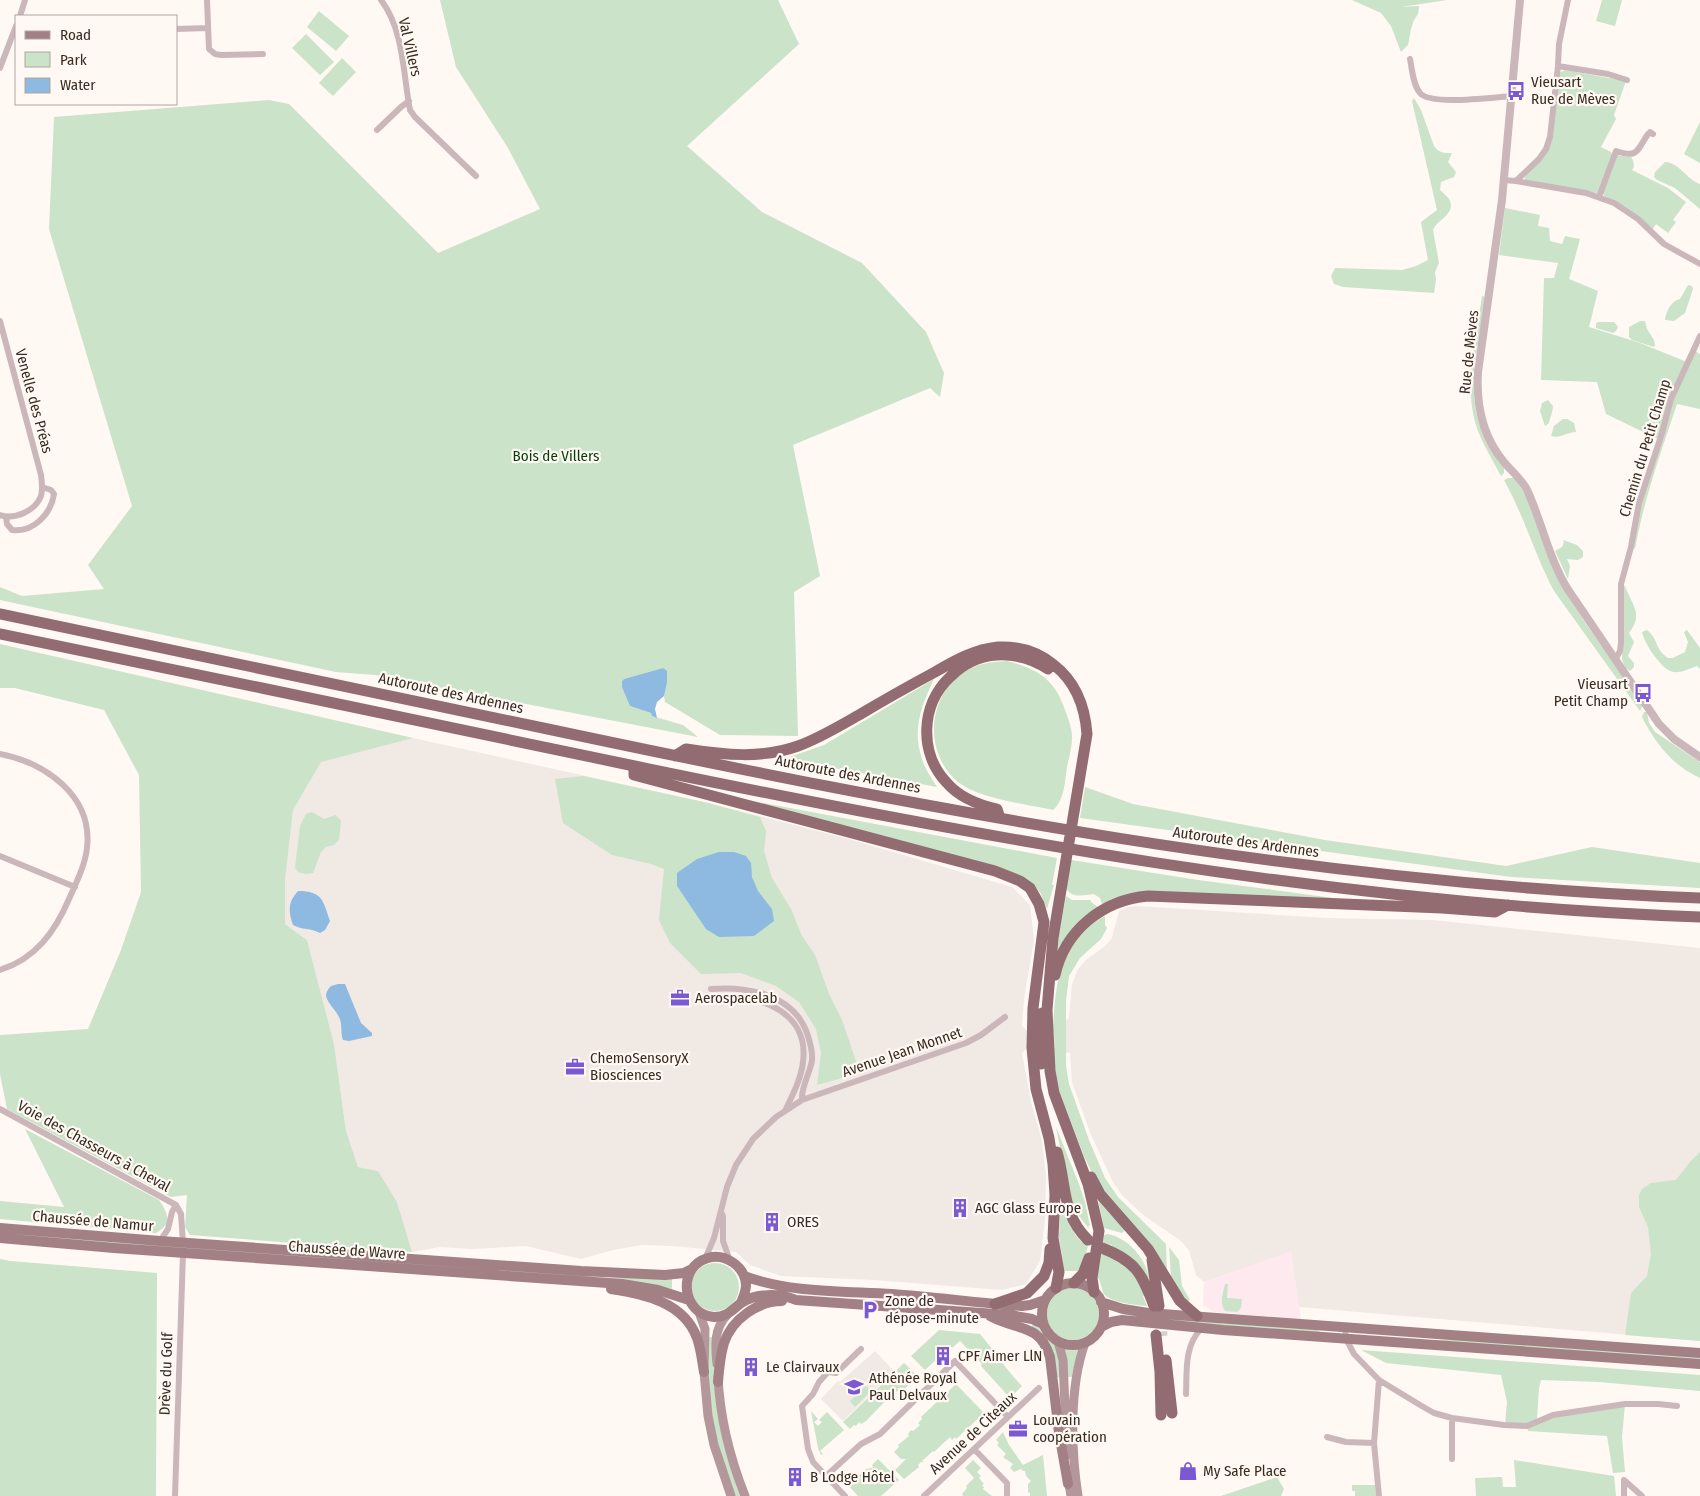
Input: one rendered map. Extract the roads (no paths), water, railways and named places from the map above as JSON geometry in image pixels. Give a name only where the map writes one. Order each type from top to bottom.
[{"type":"highway","name":"Autoroute des Ardennes","points":[[0,614],[675,756],[1000,818],[1178,848],[1352,872],[1532,889],[1700,898]]},
{"type":"highway","points":[[0,634],[817,804],[1088,853],[1338,888],[1508,905],[1635,915],[1700,917]]},
{"type":"highway","points":[[675,756],[686,749],[721,754],[747,755],[766,754],[796,746],[835,729],[907,687],[965,656],[982,650],[997,647],[1013,647],[1025,650],[1049,661],[1060,670],[1078,693],[1086,720],[1087,734],[1059,886],[1049,928],[1040,1031],[1041,1084],[1053,1127],[1059,1159]]},
{"type":"highway","points":[[1000,818],[997,809],[972,801],[959,794],[947,784],[937,770],[928,745],[926,732],[927,715],[938,690],[956,671],[977,659],[1003,655],[1028,659],[1041,665],[1061,681],[1073,702],[1079,726],[1076,790]]},
{"type":"highway","points":[[634,766],[634,775],[995,871],[1020,881],[1030,888],[1039,904],[1044,922],[1033,1008],[1032,1048],[1036,1089],[1052,1154],[1055,1195],[1053,1238],[1049,1263],[1044,1276],[1027,1293],[992,1304]]},
{"type":"highway","points":[[1059,886],[1047,1010],[1052,1082],[1054,1094],[1092,1198],[1099,1231],[1092,1278],[1094,1292]]},
{"type":"highway","points":[[1048,1031],[1054,985],[1062,953],[1074,933],[1086,921],[1118,902],[1148,896],[1442,908],[1494,912],[1508,905]]},
{"type":"highway","points":[[1040,1048],[1047,1093],[1089,1205],[1093,1237],[1092,1248],[1087,1267],[1074,1283]]},
{"type":"highway","points":[[1036,1089],[1063,1173],[1067,1206],[1074,1222],[1088,1240]]},
{"type":"highway","points":[[1071,1137],[1100,1194],[1148,1249],[1180,1301],[1197,1316]]},
{"type":"highway","points":[[1053,1238],[1059,1272],[1056,1288]]},
{"type":"highway","points":[[1102,1248],[1131,1264],[1143,1278],[1157,1306],[1154,1268],[1148,1249]]},
{"type":"highway","points":[[1159,1335],[1166,1414]]},
{"type":"main road","name":"Chaussée de Namur","points":[[0,1228],[160,1241],[183,1248]]},
{"type":"main road","name":"Chaussée de Wavre","points":[[0,1238],[666,1275],[684,1273],[705,1259]]},
{"type":"main road","name":"Chaussée de Wavre","points":[[183,1248],[571,1280],[644,1288],[674,1294],[689,1300]]},
{"type":"main road","points":[[705,1259],[714,1257],[730,1260],[738,1267],[744,1276],[746,1285],[745,1295],[741,1303]]},
{"type":"main road","points":[[692,1269],[687,1279],[686,1290],[689,1300],[699,1312],[706,1329],[704,1372]]},
{"type":"main road","points":[[744,1276],[778,1286],[992,1304],[1030,1305],[1045,1300]]},
{"type":"main road","points":[[571,1280],[582,1286],[618,1290],[652,1298],[672,1307],[688,1322],[695,1333],[704,1372],[708,1416],[714,1445],[731,1496]]},
{"type":"main road","points":[[1074,1283],[1080,1283],[1094,1292],[1101,1302],[1104,1315],[1101,1327],[1094,1337],[1084,1343],[1066,1345],[1058,1342],[1049,1334],[1043,1324],[1042,1312],[1045,1300],[1056,1288],[1074,1283]]},
{"type":"main road","points":[[745,1496],[728,1445],[722,1415],[716,1358],[717,1332],[721,1321],[727,1315],[741,1303],[752,1298],[764,1295],[789,1297],[796,1300]]},
{"type":"main road","points":[[718,1382],[722,1351],[728,1334],[738,1321],[755,1308],[775,1301],[796,1300],[987,1315],[1010,1315],[1032,1319],[1043,1324]]},
{"type":"main road","points":[[1101,1302],[1135,1312],[1700,1353]]},
{"type":"main road","points":[[699,1312],[712,1317],[727,1315]]},
{"type":"main road","points":[[987,1315],[1001,1322],[1027,1328],[1040,1336],[1047,1347],[1059,1433],[1071,1496]]},
{"type":"main road","points":[[1101,1327],[1122,1320],[1347,1341],[1700,1364]]},
{"type":"main road","points":[[1058,1342],[1063,1360],[1068,1484]]},
{"type":"main road","points":[[1078,1496],[1074,1471],[1074,1421],[1078,1370],[1084,1343]]},
{"type":"street","points":[[20,15],[25,0]]},
{"type":"street","points":[[207,0],[209,49],[215,54],[264,54]]},
{"type":"street","name":"Val Villers","points":[[381,0],[392,17],[396,31],[410,110],[476,176]]},
{"type":"street","name":"Rue de Mèves","points":[[1520,0],[1504,180],[1478,372],[1477,393],[1480,415],[1484,429],[1496,452],[1528,491],[1562,581],[1659,724],[1674,739],[1700,757]]},
{"type":"street","points":[[1516,181],[1539,159],[1550,137],[1559,44],[1568,0]]},
{"type":"street","points":[[178,29],[208,28]]},
{"type":"street","points":[[0,68],[15,29]]},
{"type":"street","points":[[9,46],[15,46]]},
{"type":"street","points":[[1410,59],[1417,89],[1421,95],[1428,98],[1466,100],[1512,96]]},
{"type":"street","points":[[1558,66],[1608,74],[1627,80]]},
{"type":"street","points":[[377,130],[408,101]]},
{"type":"street","points":[[1599,197],[1616,151],[1632,155],[1648,134],[1650,132],[1653,134]]},
{"type":"street","points":[[1504,180],[1599,197],[1628,211],[1664,244],[1700,264]]},
{"type":"street","name":"Venelle des Préas","points":[[0,321],[41,475],[42,487],[40,498],[28,511],[14,516],[3,516],[12,530],[20,531],[39,522],[53,503],[54,494],[51,490],[42,487]]},
{"type":"street","name":"Chemin du Petit Champ","points":[[1615,660],[1620,651],[1621,643],[1621,584],[1631,547],[1641,496],[1671,399],[1700,336]]},
{"type":"street","points":[[0,754],[30,763],[46,771],[65,786],[79,805],[87,829],[85,860],[75,887],[60,918],[44,943],[19,963],[0,970]]},
{"type":"street","points":[[0,856],[75,887]]},
{"type":"street","points":[[711,989],[736,988],[763,993],[780,1001],[800,1018],[806,1029],[812,1050],[811,1066],[802,1093],[802,1100]]},
{"type":"street","name":"Avenue Jean Monnet","points":[[712,998],[734,996],[763,1001],[775,1006],[794,1025],[804,1049],[804,1061],[801,1076],[786,1110]]},
{"type":"street","name":"Avenue Jean Monnet","points":[[705,1259],[714,1238],[730,1180],[746,1148],[768,1124],[802,1100],[947,1051],[981,1035],[1005,1017]]},
{"type":"street","name":"Voie des Chasseurs à Cheval","points":[[0,1109],[176,1205],[181,1214],[183,1248]]},
{"type":"street","name":"Voie des Chasseurs à Cheval","points":[[160,1241],[168,1229],[172,1212],[176,1205]]},
{"type":"street","name":"Avenue Jean Monnet","points":[[721,1212],[723,1216],[723,1241],[730,1260]]},
{"type":"street","name":"Drève du Golf","points":[[175,1496],[183,1248]]},
{"type":"street","points":[[1345,1327],[1347,1341],[1354,1354],[1379,1380],[1420,1406],[1434,1413],[1452,1418],[1527,1426],[1553,1415],[1625,1404],[1677,1406]]},
{"type":"street","points":[[1186,1394],[1188,1352],[1201,1328]]},
{"type":"street","points":[[845,1496],[813,1462],[808,1449],[802,1406],[828,1372],[836,1373],[861,1349]]},
{"type":"street","points":[[826,1476],[861,1444],[880,1434],[955,1362],[1008,1417]]},
{"type":"street","points":[[1379,1380],[1374,1443],[1379,1496]]},
{"type":"street","name":"Avenue de Citeaux","points":[[924,1496],[1039,1388]]},
{"type":"street","points":[[1452,1418],[1452,1459]]},
{"type":"street","points":[[1327,1437],[1346,1442],[1374,1443]]},
{"type":"street","points":[[974,1449],[1006,1483],[1007,1496]]},
{"type":"street","points":[[1624,1496],[1624,1480],[1642,1496]]},
{"type":"water","points":[[663,668],[667,671],[667,683],[664,696],[657,702],[655,709],[657,718],[652,716],[651,713],[630,706],[622,687],[622,681]]},
{"type":"water","points":[[719,852],[734,852],[746,856],[751,863],[752,877],[758,891],[772,909],[774,921],[754,936],[719,937],[706,929],[677,886],[677,873],[697,859]]},
{"type":"water","points":[[298,891],[313,893],[321,898],[330,921],[325,930],[320,933],[293,925],[290,907],[292,899]]},
{"type":"water","points":[[345,984],[361,1023],[372,1033],[372,1036],[349,1041],[343,1040],[338,1014],[328,1002],[326,996],[331,986]]},
{"type":"tunnel","points":[[1160,1315],[1162,1336]]},
{"type":"place","name":"Vieusart Rue de Mèves","points":[[1516,91]]},
{"type":"place","name":"Vieusart Petit Champ","points":[[1643,693]]},
{"type":"place","name":"Aerospacelab","points":[[680,998]]},
{"type":"place","name":"ChemoSensoryX Biosciences","points":[[575,1067]]},
{"type":"place","name":"AGC Glass Europe","points":[[960,1208]]},
{"type":"place","name":"ORES","points":[[772,1222]]},
{"type":"place","name":"Zone de dépose-minute","points":[[870,1310]]},
{"type":"place","name":"CPF Aimer LlN","points":[[943,1356]]},
{"type":"place","name":"Le Clairvaux","points":[[751,1367]]},
{"type":"place","name":"Athénée Royal Paul Delvaux","points":[[854,1387]]},
{"type":"place","name":"Louvain coopération","points":[[1018,1429]]},
{"type":"place","name":"My Safe Place","points":[[1188,1471]]},
{"type":"place","name":"B Lodge Hôtel","points":[[795,1477]]},
{"type":"park label","name":"Bois de Villers","points":[[556,456]]}]
